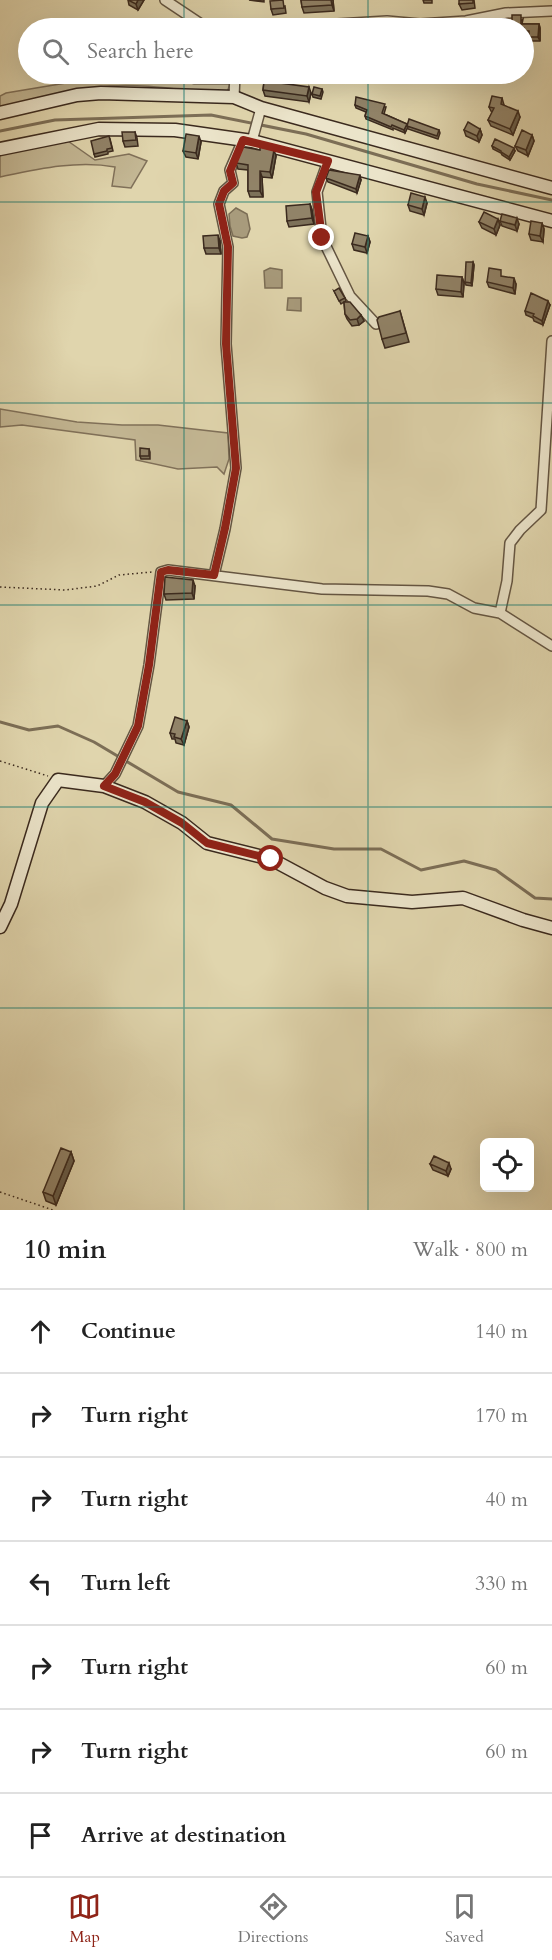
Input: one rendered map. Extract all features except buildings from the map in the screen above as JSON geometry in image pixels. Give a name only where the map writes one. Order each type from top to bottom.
[{"type":"main road","points":[[0,113],[77,95],[100,93],[234,97],[261,108],[552,188]]},
{"type":"main road","points":[[0,149],[99,129],[175,130],[247,141],[552,221]]},
{"type":"main road","points":[[0,927],[10,904],[42,803],[58,780],[104,786],[154,807],[182,823],[207,843],[271,859],[325,888],[347,896],[412,902],[463,898],[552,928]]},
{"type":"street","points":[[165,0],[192,18]]},
{"type":"street","points":[[481,18],[506,13],[552,11]]},
{"type":"street","points":[[234,97],[235,84]]},
{"type":"street","points":[[214,575],[236,468],[226,344],[228,247],[219,204],[224,191],[233,183],[230,171],[247,141],[261,108]]},
{"type":"street","points":[[328,161],[316,192],[322,238],[351,296],[376,324]]},
{"type":"street","points":[[500,614],[507,581],[510,543],[541,510],[552,341]]},
{"type":"street","points":[[104,786],[115,774],[138,726],[149,665],[161,572],[168,570],[322,589],[428,591],[448,594],[474,608],[500,614],[552,646]]},
{"type":"path","points":[[0,587],[97,586],[119,574],[168,570]]},
{"type":"path","points":[[0,761],[58,780]]},
{"type":"path","points":[[0,1192],[53,1210]]},
{"type":"shaded area","points":[[60,84],[230,84],[226,95],[124,85],[96,87],[0,108],[0,96]]},
{"type":"shaded area","points":[[65,139],[95,160],[129,154],[147,161],[131,188],[112,186],[115,167],[101,165],[58,166],[0,177],[0,153]]},
{"type":"shaded area","points":[[236,208],[247,214],[250,229],[247,237],[233,236],[229,214]]},
{"type":"shaded area","points":[[270,268],[282,270],[282,288],[265,288],[264,271]]},
{"type":"shaded area","points":[[288,298],[301,298],[301,311],[287,310]]},
{"type":"shaded area","points":[[0,409],[77,422],[158,425],[228,433],[229,459],[224,474],[217,467],[178,469],[136,460],[135,440],[22,425],[0,427]]},
{"type":"waterway","points":[[0,131],[55,120],[211,115],[306,134],[477,184],[552,200]]},
{"type":"waterway","points":[[0,722],[29,730],[58,726],[94,742],[178,792],[231,805],[272,839],[334,849],[381,849],[421,870],[464,861],[496,870],[535,898],[552,899]]},
{"type":"route","points":[[271,859],[207,843],[182,823],[145,802],[104,786],[115,774],[138,726],[158,606],[161,572],[168,570],[214,575],[225,528],[236,468],[226,344],[228,247],[219,204],[224,191],[233,183],[230,171],[243,140],[328,161],[316,192],[322,238]]}]
